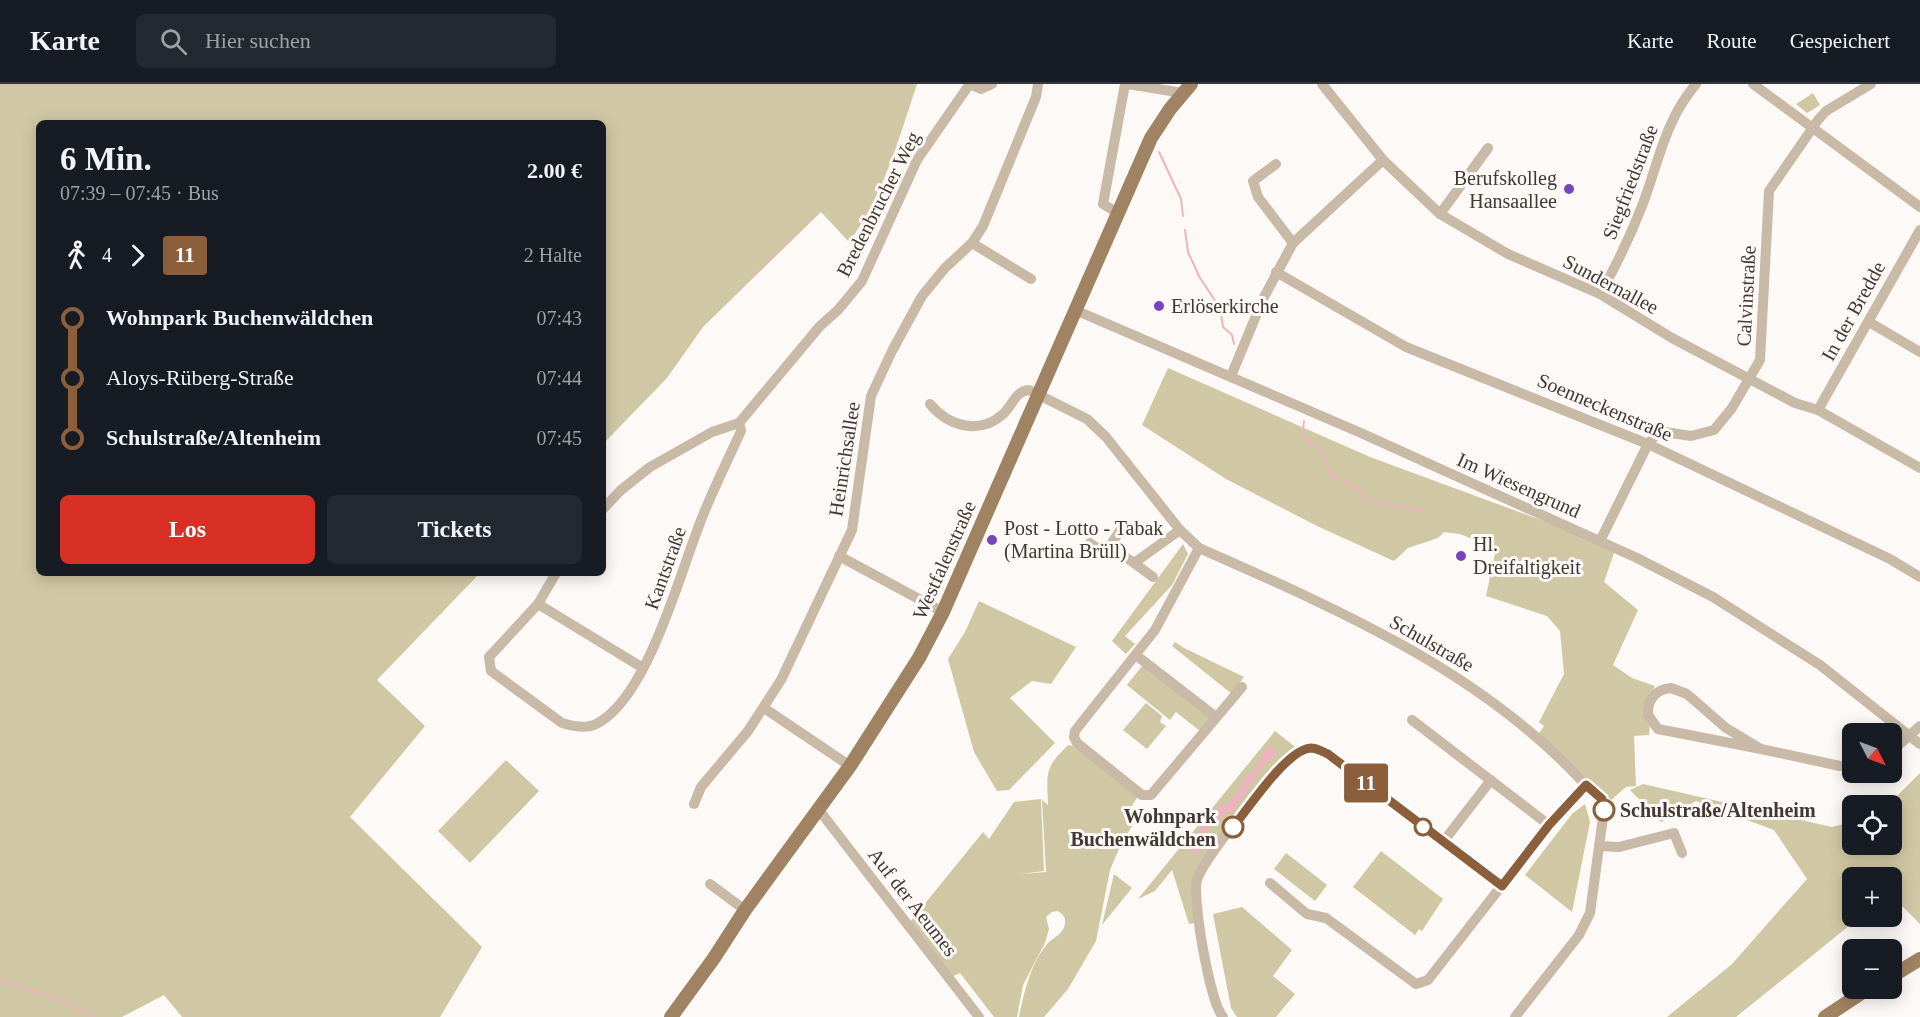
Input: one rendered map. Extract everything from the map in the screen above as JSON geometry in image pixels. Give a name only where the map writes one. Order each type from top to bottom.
[{"type":"main road","name":"Westfalenstraße","points":[[671,1017],[714,958],[745,909],[850,766],[907,678],[943,612],[1151,138],[1187,88]]},
{"type":"main road","points":[[1902,969],[1920,959]]},
{"type":"main road","points":[[1825,1017],[1852,999]]},
{"type":"street","points":[[969,84],[981,89],[992,84]]},
{"type":"street","name":"Bredenbrucher Weg","points":[[838,310],[862,281],[917,160],[969,84]]},
{"type":"street","name":"Heinrichsallee","points":[[694,804],[701,787],[764,708],[782,680],[852,530],[872,396],[892,351],[922,296],[945,268],[972,243],[983,226],[1036,97],[1038,84]]},
{"type":"street","points":[[1118,213],[1103,204],[1126,84],[1187,88]]},
{"type":"street","name":"Sundernallee","points":[[1322,84],[1383,160],[1440,214],[1508,254],[1600,294],[1672,338],[1795,403],[1818,410],[1920,468]]},
{"type":"street","name":"Siegfriedstraße","points":[[1600,294],[1620,258],[1643,204],[1665,136],[1685,97],[1696,84]]},
{"type":"street","points":[[1753,84],[1920,207]]},
{"type":"street","name":"Calvinstraße","points":[[1648,444],[1657,434],[1665,432],[1691,436],[1714,430],[1732,408],[1760,360],[1769,191],[1826,111],[1871,84]]},
{"type":"street","points":[[1440,214],[1488,148]]},
{"type":"street","points":[[1231,376],[1276,272],[1293,243],[1383,160]]},
{"type":"street","points":[[1276,164],[1253,181],[1258,197],[1293,243]]},
{"type":"street","name":"In der Bredde","points":[[1818,410],[1920,231]]},
{"type":"street","points":[[972,243],[1031,279]]},
{"type":"street","name":"Soenneckenstraße","points":[[1276,272],[1406,347],[1648,444],[1890,559],[1920,577]]},
{"type":"street","name":"Kantstraße","points":[[538,604],[489,657],[491,671],[549,715],[574,727],[593,725],[611,712],[643,668],[659,637],[711,495],[741,431],[739,423],[820,326],[838,310]]},
{"type":"street","name":"Im Wiesengrund","points":[[1075,310],[1231,376],[1600,541],[1713,597],[1834,676],[1920,744]]},
{"type":"street","points":[[1869,322],[1920,352]]},
{"type":"street","points":[[930,404],[946,419],[971,427],[996,420],[1024,390],[1038,393]]},
{"type":"street","name":"Schulstraße","points":[[1038,393],[1088,419],[1106,437],[1180,530],[1200,548],[1364,624],[1458,677],[1555,753],[1598,794],[1604,807],[1590,913],[1579,935],[1515,1017]]},
{"type":"street","points":[[606,506],[621,490],[650,467],[712,432],[739,423]]},
{"type":"street","points":[[1600,541],[1648,444]]},
{"type":"street","points":[[1110,546],[1121,529]]},
{"type":"street","points":[[1134,563],[1180,530]]},
{"type":"street","points":[[1090,543],[1097,548],[1110,546],[1153,576]]},
{"type":"street","points":[[1200,548],[1155,630],[1137,656],[1075,731],[1074,737],[1077,744],[1142,795],[1150,795],[1242,687]]},
{"type":"street","points":[[840,556],[943,612]]},
{"type":"street","points":[[554,576],[538,604],[601,645],[643,668]]},
{"type":"street","points":[[1137,656],[1216,717]]},
{"type":"street","points":[[1761,749],[1726,728],[1687,694],[1664,688],[1653,696],[1649,703],[1648,715],[1658,729],[1842,766]]},
{"type":"street","points":[[764,708],[850,766]]},
{"type":"street","points":[[1412,720],[1549,825]]},
{"type":"street","points":[[1902,743],[1920,726]]},
{"type":"street","points":[[1223,1017],[1213,1001],[1198,913],[1197,880],[1203,865],[1286,762],[1300,751],[1314,748],[1328,754],[1502,886]]},
{"type":"street","points":[[1443,842],[1491,780]]},
{"type":"street","points":[[1269,883],[1307,914],[1326,918],[1416,984],[1428,980],[1549,825],[1586,785]]},
{"type":"street","name":"Auf der Aeumes","points":[[819,810],[979,1017]]},
{"type":"street","points":[[1599,846],[1619,847],[1674,833],[1682,853]]},
{"type":"street","points":[[710,884],[745,909]]},
{"type":"shaded area","points":[[0,84],[917,84],[881,186],[861,225],[849,242],[821,212],[703,327],[667,378],[606,441],[606,120],[36,120],[36,576],[477,576],[377,680],[425,726],[350,817],[482,947],[440,1017],[182,1017],[164,995],[122,1017],[0,1017]]},
{"type":"shaded area","points":[[1813,93],[1820,105],[1807,113],[1796,104]]},
{"type":"shaded area","points":[[1168,368],[1370,457],[1584,536],[1615,550],[1604,582],[1638,610],[1613,665],[1632,678],[1655,686],[1643,709],[1650,723],[1649,735],[1634,736],[1636,786],[1626,787],[1611,800],[1596,786],[1586,782],[1537,736],[1544,726],[1539,722],[1564,674],[1560,631],[1547,616],[1486,596],[1496,549],[1460,534],[1444,532],[1438,538],[1408,548],[1394,561],[1317,526],[1226,479],[1142,425]]},
{"type":"shaded area","points":[[1183,544],[1188,554],[1172,585],[1125,636],[1135,644],[1126,654],[1112,641]]},
{"type":"shaded area","points":[[979,601],[1076,647],[1051,684],[1032,681],[1010,698],[1055,743],[1009,790],[997,791],[974,752],[948,659],[965,632]]},
{"type":"shaded area","points":[[1175,642],[1244,677],[1232,694],[1172,646]]},
{"type":"shaded area","points":[[1146,661],[1213,717],[1200,731],[1176,712],[1170,720],[1127,685]]},
{"type":"shaded area","points":[[1146,703],[1162,716],[1160,722],[1166,726],[1147,749],[1123,730]]},
{"type":"shaded area","points":[[1275,731],[1298,749],[1208,864],[1196,884],[1197,923],[1189,924],[1172,870],[1155,891],[1138,899]]},
{"type":"shaded area","points":[[1068,745],[1073,746],[1138,796],[1130,809],[1138,817],[1122,842],[1110,870],[1096,941],[1068,989],[1044,1017],[1019,1017],[1026,988],[1037,959],[1048,943],[1065,926],[1062,914],[1058,911],[1052,912],[1046,917],[1049,929],[1045,943],[1023,985],[1017,1017],[994,1017],[960,973],[953,976],[910,922],[983,832],[989,839],[1014,802],[1041,799],[1044,871],[1020,874],[1046,872],[1042,800],[1048,805],[1047,785],[1051,766]]},
{"type":"shaded area","points":[[1270,746],[1275,750],[1275,756],[1263,766],[1232,813],[1222,814],[1217,825],[1212,825],[1202,837],[1204,844],[1199,852],[1193,854],[1189,850],[1190,840],[1219,807],[1228,804],[1241,787],[1242,781],[1256,770],[1263,751]]},
{"type":"shaded area","points":[[506,760],[539,791],[470,863],[438,831]]},
{"type":"shaded area","points":[[1920,773],[1920,924],[1902,906],[1902,867],[1842,867],[1842,927],[1848,927],[1736,1017],[1667,1017],[1732,964],[1807,879],[1774,830],[1696,801],[1661,822],[1630,790],[1643,784],[1832,827],[1842,824],[1842,855],[1902,855],[1902,795],[1898,795]]},
{"type":"shaded area","points":[[1585,804],[1590,822],[1572,912],[1525,875],[1572,814]]},
{"type":"shaded area","points":[[1381,851],[1443,899],[1422,931],[1419,929],[1415,935],[1353,887]]},
{"type":"shaded area","points":[[1286,853],[1327,885],[1315,901],[1274,869]]},
{"type":"shaded area","points":[[1114,874],[1132,888],[1102,925]]},
{"type":"shaded area","points":[[1242,907],[1292,950],[1273,976],[1295,994],[1276,1017],[1237,1017],[1231,1008],[1213,914]]},
{"type":"waterway","points":[[1159,152],[1181,199],[1183,216]]},
{"type":"waterway","points":[[1185,230],[1188,252],[1200,278],[1220,308],[1223,327],[1232,335],[1234,344]]},
{"type":"waterway","points":[[1304,421],[1302,437],[1320,450],[1330,474],[1358,489],[1366,501],[1426,512]]},
{"type":"waterway","points":[[0,980],[61,1000],[93,1017]]},
{"type":"bus line","name":"11","points":[[1233,827],[1286,762],[1300,751],[1309,748],[1328,754],[1502,886],[1549,825],[1586,785],[1602,799],[1604,810]]},
{"type":"place","name":"Berufskolleg Hansaallee","points":[[1569,189]]},
{"type":"place","name":"Erlöserkirche","points":[[1159,306]]},
{"type":"place","name":"Post - Lotto - Tabak (Martina Brüll)","points":[[992,540]]},
{"type":"place","name":"Hl. Dreifaltigkeit","points":[[1461,556]]},
{"type":"place","name":"Schulstraße/Altenheim","points":[[1604,810]]},
{"type":"place","name":"Wohnpark Buchenwäldchen","points":[[1233,827]]}]
